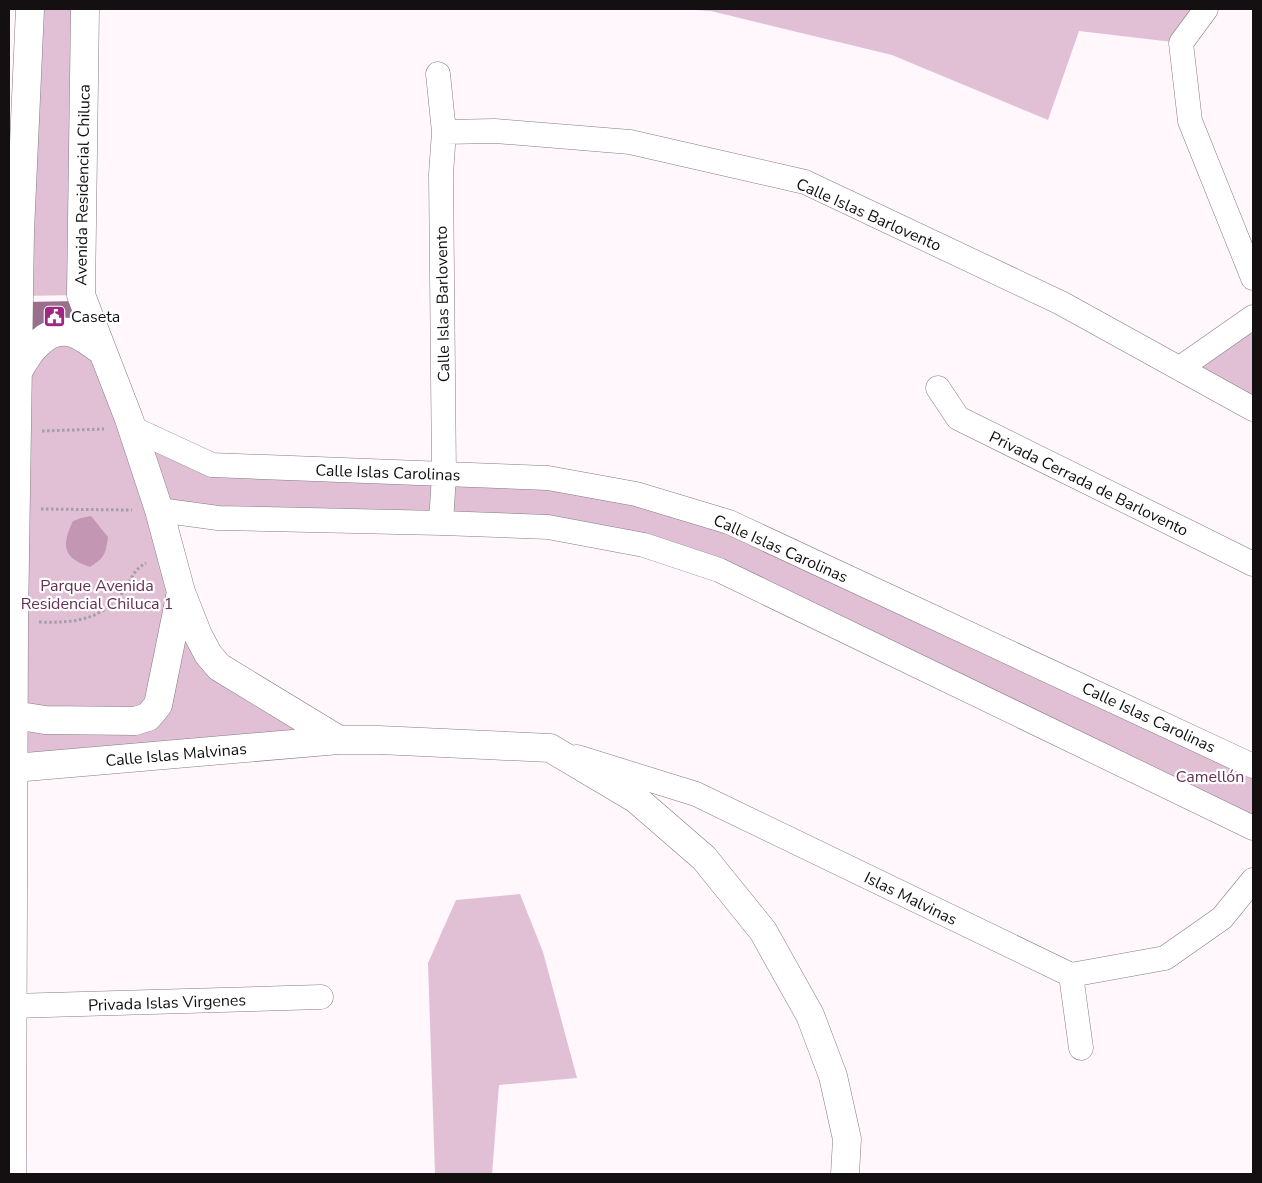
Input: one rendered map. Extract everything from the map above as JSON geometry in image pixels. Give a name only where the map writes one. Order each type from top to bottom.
[{"type":"street","points":[[12,1174],[15,509],[20,231],[30,9]]},
{"type":"street","name":"Avenida Residencial Chiluca","points":[[85,9],[81,295],[132,428],[159,510],[181,592],[198,635],[208,654],[219,667],[339,740]]},
{"type":"street","points":[[1206,9],[1181,43],[1190,121],[1253,278]]},
{"type":"street","name":"Calle Islas Barlovento","points":[[438,74],[444,132],[441,174],[444,475],[441,523]]},
{"type":"street","name":"Calle Islas Barlovento","points":[[444,132],[495,131],[630,142],[805,182],[1061,303],[1253,409]]},
{"type":"street","points":[[1180,368],[1253,317]]},
{"type":"street","points":[[18,372],[34,347],[45,338],[57,333],[74,334],[87,340],[103,352]]},
{"type":"street","name":"Privada Cerrada de Barlovento","points":[[938,388],[958,418],[1253,564]]},
{"type":"street","name":"Calle Islas Carolinas","points":[[132,428],[212,465],[548,478],[636,494],[729,522],[1253,766]]},
{"type":"street","points":[[159,510],[218,518],[548,527],[644,545],[719,570],[1253,828]]},
{"type":"street","points":[[14,715],[45,720],[135,721],[148,717],[158,705],[181,592]]},
{"type":"street","points":[[339,740],[379,740],[550,748],[636,799],[704,858],[764,931],[810,1015],[832,1076],[847,1139],[845,1174]]},
{"type":"street","name":"Calle Islas Malvinas","points":[[14,768],[339,740]]},
{"type":"street","name":"Islas Malvinas","points":[[550,748],[696,794],[1071,975]]},
{"type":"street","points":[[1081,1048],[1071,975],[1165,958],[1222,918],[1253,880]]},
{"type":"street","name":"Privada Islas Virgenes","points":[[12,1006],[321,997]]},
{"type":"path","points":[[17,431],[132,428]]},
{"type":"path","points":[[15,509],[159,510]]},
{"type":"path","points":[[14,622],[61,623],[85,619],[103,612],[123,592],[131,575],[139,567],[149,562],[172,560]]},
{"type":"green space","points":[[30,9],[85,9],[81,295],[19,296]]},
{"type":"green space","points":[[680,9],[1206,9],[1181,43],[1079,31],[1048,120],[892,55],[711,11]]},
{"type":"green space","points":[[1253,317],[1253,409],[1180,368]]},
{"type":"green space","points":[[57,333],[103,352],[129,419],[212,465],[636,494],[1253,766],[1253,828],[644,545],[159,510],[198,635],[339,740],[14,768],[18,372]]},
{"type":"green space","points":[[520,894],[543,952],[577,1078],[499,1085],[492,1174],[435,1174],[428,963],[456,900]]},
{"type":"shaded area","points":[[91,516],[108,537],[104,555],[90,567],[74,560],[67,550],[66,544],[73,521]]},
{"type":"building","name":"Caseta","points":[[80,301],[95,343],[34,339],[24,302]]},
{"type":"place","name":"Caseta","points":[[55,316]]},
{"type":"park label","name":"Parque Avenida Residencial Chiluca 1","points":[[97,594]]},
{"type":"park label","name":"Camellón","points":[[1210,776]]}]
